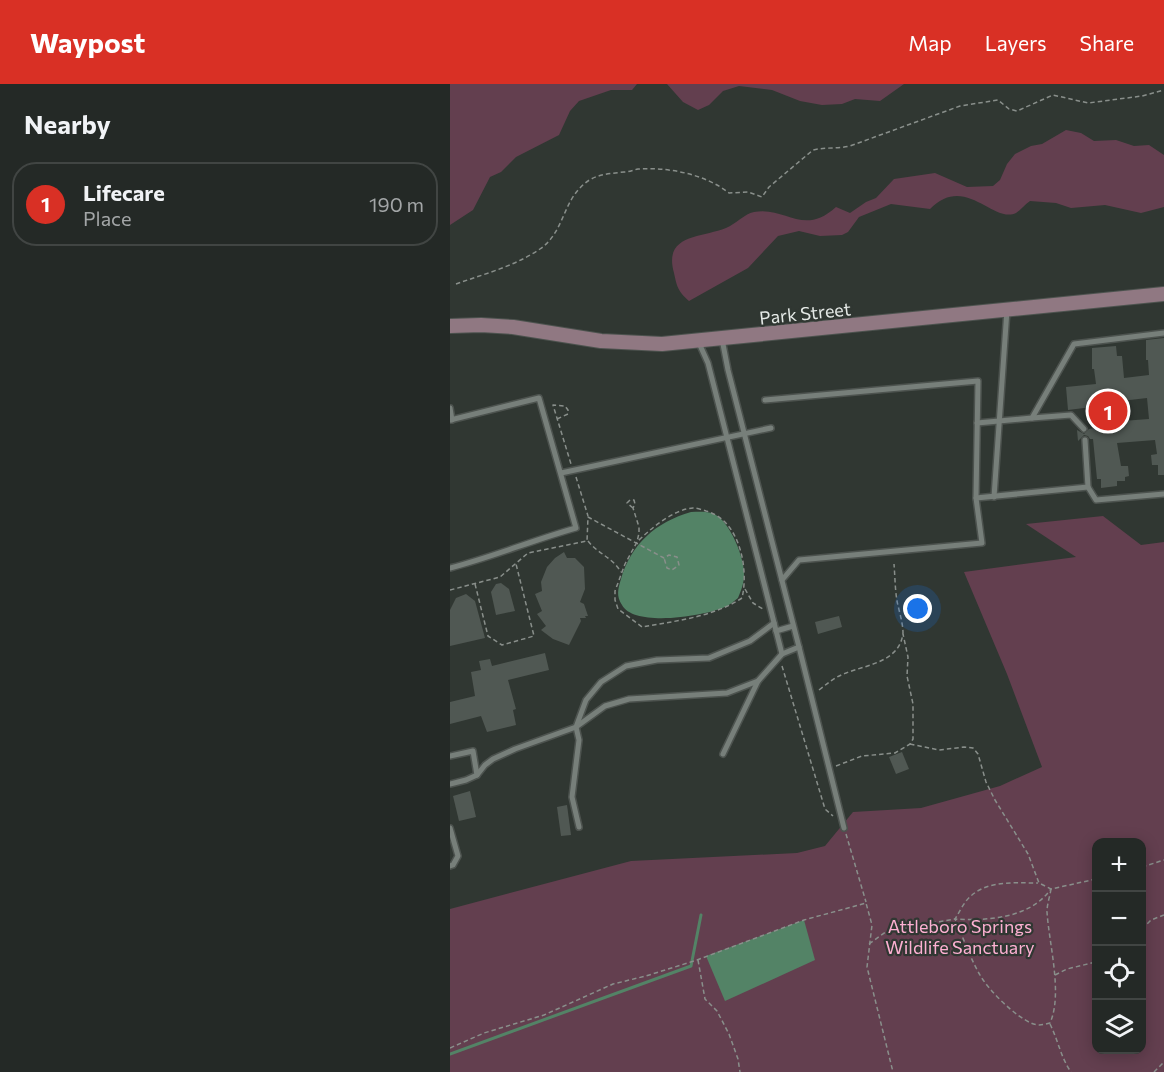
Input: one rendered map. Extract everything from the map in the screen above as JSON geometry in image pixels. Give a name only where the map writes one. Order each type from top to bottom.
[{"type":"main road","name":"Park Street","points":[[450,326],[513,327],[637,344],[722,339],[1164,294]]},
{"type":"lane","points":[[994,496],[1007,310]]},
{"type":"lane","points":[[1032,418],[1074,344],[1164,333]]},
{"type":"lane","points":[[722,339],[844,828]]},
{"type":"lane","points":[[698,341],[708,363],[782,654]]},
{"type":"lane","points":[[765,400],[978,381],[976,498],[982,543],[799,560],[782,580]]},
{"type":"lane","points":[[450,408],[451,420],[539,398],[576,528],[531,541],[492,557],[450,568]]},
{"type":"lane","points":[[977,423],[1071,415],[1084,429]]},
{"type":"lane","points":[[561,473],[771,428]]},
{"type":"lane","points":[[1085,440],[1088,487],[1096,500],[1164,494]]},
{"type":"lane","points":[[976,498],[1088,487]]},
{"type":"lane","points":[[579,827],[572,797],[579,740],[576,727],[586,700],[601,682],[626,666],[657,660],[709,658],[750,642],[774,623]]},
{"type":"lane","points":[[776,631],[794,626]]},
{"type":"lane","points":[[723,754],[758,681],[782,654],[799,647]]},
{"type":"lane","points":[[450,784],[477,775],[493,759],[576,727],[605,706],[629,699],[728,693],[758,681]]},
{"type":"lane","points":[[450,756],[472,751],[477,775]]},
{"type":"lane","points":[[450,828],[458,856],[450,866]]},
{"type":"path","points":[[456,284],[504,268],[542,249],[564,219],[570,200],[581,186],[594,176],[637,169],[676,171],[721,187],[729,193],[748,192],[762,197],[769,187],[813,150],[850,146],[960,106],[998,100],[1009,109],[1017,111],[1053,95],[1071,97],[1088,103],[1142,96],[1164,90]]},
{"type":"path","points":[[557,419],[568,414],[565,406],[552,405],[588,517],[587,541],[592,547],[609,556],[621,573]]},
{"type":"path","points":[[633,508],[639,527],[637,542]]},
{"type":"path","points":[[693,508],[717,514],[727,524],[739,547],[746,576],[742,598],[726,608],[642,627],[618,609],[615,591],[621,573],[637,542],[653,526],[693,508]]},
{"type":"path","points":[[588,517],[664,558],[667,568],[672,570],[679,565],[677,557],[669,555],[664,558]]},
{"type":"path","points":[[450,590],[500,577],[528,554],[587,541]]},
{"type":"path","points":[[475,584],[488,636],[502,645],[534,636],[516,564]]},
{"type":"path","points":[[830,769],[862,756],[895,753],[910,744],[913,739],[914,704],[907,676],[908,657],[896,594],[894,564]]},
{"type":"path","points":[[744,589],[753,603],[768,614]]},
{"type":"path","points":[[811,697],[834,678],[870,666],[888,657],[896,650],[903,634]]},
{"type":"path","points":[[782,654],[782,668],[825,809],[840,821],[844,828],[872,925],[867,967],[893,1072]]},
{"type":"path","points":[[910,744],[939,750],[973,748],[978,754],[994,800],[1028,854],[1039,883]]},
{"type":"path","points":[[1146,866],[1164,860]]},
{"type":"path","points":[[868,945],[887,931],[955,919],[980,920],[1022,912],[1033,908],[1052,889],[1092,880]]},
{"type":"path","points":[[955,919],[970,896],[981,889],[1002,883],[1039,883],[1052,889]]},
{"type":"path","points":[[1052,889],[1047,909],[1053,956],[1055,1012],[1050,1023],[1065,1064],[1071,1072]]},
{"type":"path","points":[[450,1048],[484,1033],[544,1015],[613,984],[698,959],[804,920],[866,903]]},
{"type":"path","points":[[1146,925],[1151,920],[1164,915]]},
{"type":"path","points":[[955,919],[980,975],[992,991],[1017,1014],[1032,1024],[1050,1023]]},
{"type":"path","points":[[698,959],[705,999],[717,1011],[729,1034],[740,1072]]},
{"type":"path","points":[[1054,976],[1067,969],[1092,963]]},
{"type":"path","points":[[1154,1072],[1164,1062]]},
{"type":"green space","points":[[450,84],[637,84],[632,90],[611,90],[579,101],[570,111],[559,135],[516,157],[501,172],[490,177],[473,210],[450,225]]},
{"type":"green space","points":[[667,84],[904,84],[880,101],[855,99],[842,104],[822,105],[800,101],[772,90],[739,86],[723,91],[709,105],[698,110],[683,102]]},
{"type":"green space","points":[[1066,130],[1081,133],[1094,141],[1116,140],[1134,146],[1149,145],[1164,155],[1164,207],[1141,213],[1105,205],[1071,208],[1056,203],[1030,201],[1016,213],[1007,215],[967,197],[955,196],[943,199],[930,209],[891,204],[859,217],[848,232],[842,235],[820,236],[799,231],[778,236],[748,268],[689,301],[677,285],[672,260],[679,244],[696,236],[726,228],[750,213],[765,211],[804,220],[814,220],[836,207],[850,213],[876,198],[894,179],[935,173],[967,187],[993,186],[1000,180],[1007,164],[1015,154],[1031,146],[1042,144]]},
{"type":"green space","name":"Attleboro Springs Wildlife Sanctuary","points":[[1103,516],[1141,545],[1164,542],[1164,1072],[450,1072],[450,909],[631,861],[797,853],[825,846],[853,812],[921,808],[1000,786],[1042,767],[1007,674],[964,572],[1076,557],[1026,524]]},
{"type":"shaded area","points":[[691,512],[714,514],[726,524],[731,532],[744,568],[738,598],[717,610],[688,616],[655,618],[629,612],[620,602],[618,592],[625,566],[631,555],[656,528]]},
{"type":"shaded area","points":[[804,920],[815,960],[725,1001],[706,956]]},
{"type":"building","points":[[1164,338],[1164,475],[1158,475],[1158,465],[1152,465],[1151,455],[1157,454],[1155,440],[1117,443],[1121,466],[1128,466],[1129,476],[1125,477],[1125,481],[1117,481],[1117,486],[1101,488],[1101,479],[1097,479],[1093,439],[1084,435],[1078,441],[1077,430],[1084,434],[1094,428],[1092,407],[1068,410],[1066,387],[1096,384],[1094,369],[1092,369],[1092,348],[1116,346],[1117,356],[1122,356],[1124,378],[1149,375],[1146,340]],"holes":[[[1147,398],[1149,419],[1122,421],[1121,401]]]},
{"type":"building","points":[[564,552],[567,558],[575,558],[584,567],[585,589],[580,602],[584,604],[588,616],[580,618],[581,621],[569,645],[553,639],[541,630],[546,626],[537,614],[542,611],[535,594],[542,591],[541,582],[547,567]]},
{"type":"building","points":[[501,583],[509,589],[515,611],[496,615],[491,592],[496,584]]},
{"type":"building","points":[[466,594],[475,601],[485,638],[450,646],[450,610],[456,598]]},
{"type":"building","points":[[839,616],[842,627],[818,634],[815,622]]},
{"type":"building","points":[[545,653],[549,670],[508,680],[516,709],[513,710],[516,725],[487,732],[481,716],[450,724],[450,702],[475,696],[471,672],[481,670],[479,661],[490,659],[492,666]]},
{"type":"building","points":[[902,752],[909,769],[896,774],[889,757]]},
{"type":"building","points":[[470,791],[476,817],[459,821],[453,796]]},
{"type":"building","points":[[567,805],[571,835],[561,836],[557,807]]},
{"type":"waterway","points":[[450,1054],[691,966],[701,915]]},
{"type":"place","name":"Lifecare","points":[[1108,411]]}]
